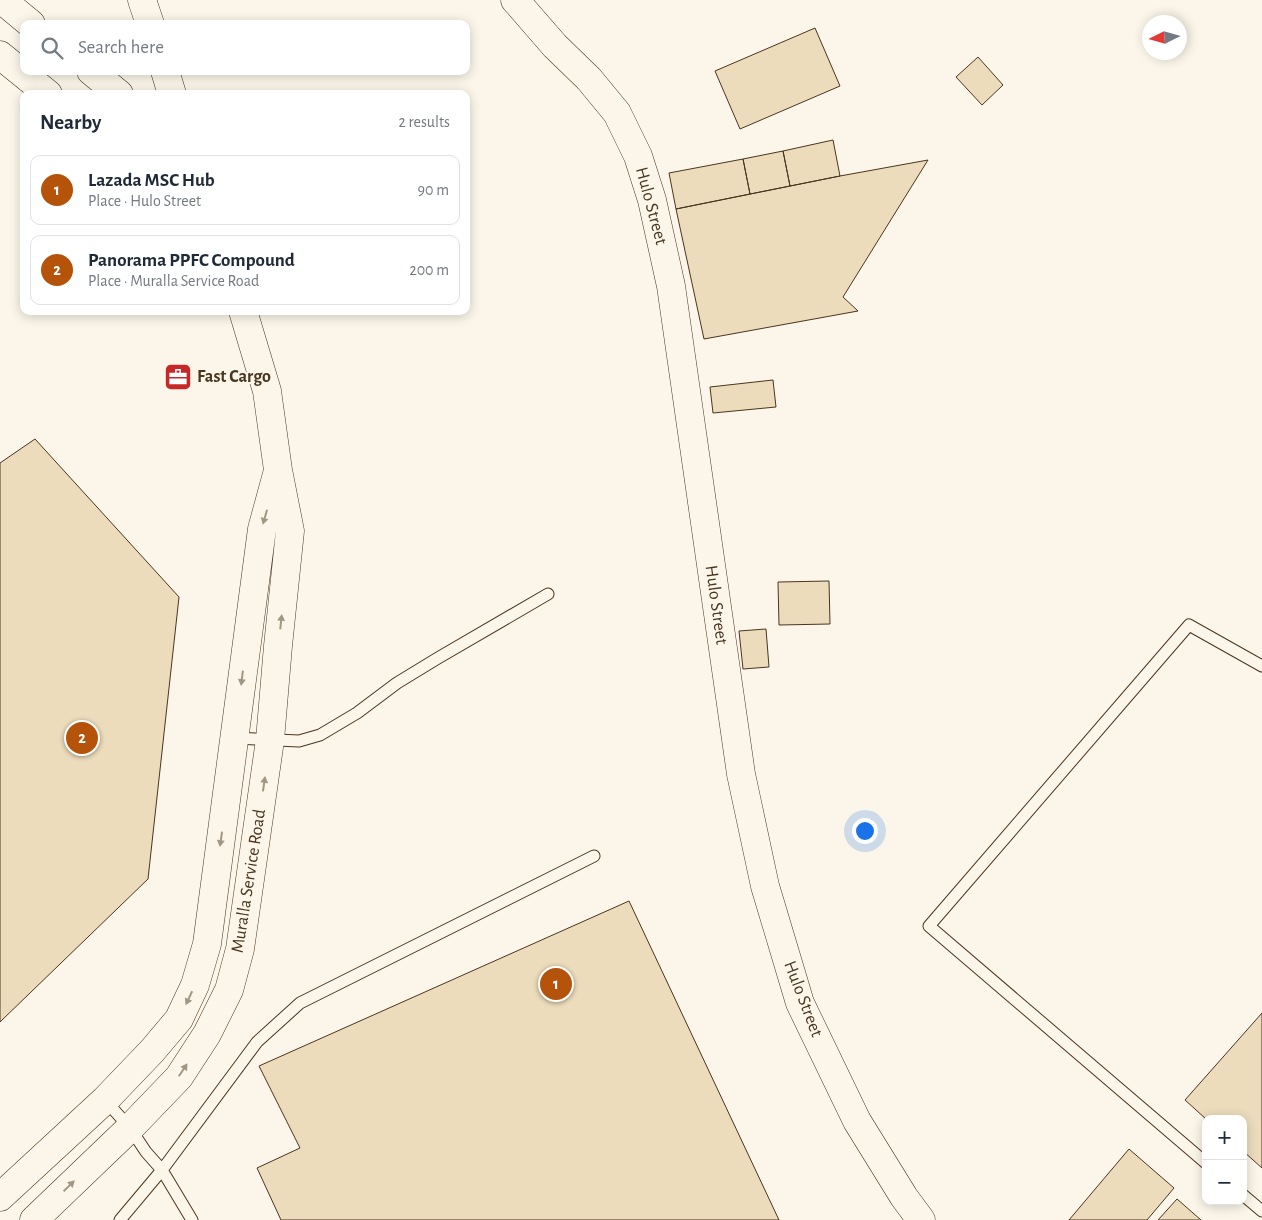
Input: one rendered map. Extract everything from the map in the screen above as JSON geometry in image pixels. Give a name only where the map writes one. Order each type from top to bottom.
[{"type":"street","points":[[2,0],[26,20]]},
{"type":"street","points":[[142,0],[149,20]]},
{"type":"street","name":"Hulo Street","points":[[515,0],[555,46],[590,79],[617,113],[638,156],[652,200],[671,286],[741,774],[765,886],[800,1003],[857,1121],[904,1197],[921,1220]]},
{"type":"street","points":[[0,55],[20,68]]},
{"type":"street","points":[[31,75],[45,84]]},
{"type":"street","points":[[166,75],[171,90]]},
{"type":"street","name":"Muralla Service Road","points":[[34,1220],[130,1128],[179,1077],[207,1034],[229,990],[240,949],[270,740],[290,531],[278,470],[267,391],[244,315]]},
{"type":"street","name":"Muralla Service Road","points":[[0,1197],[105,1100],[152,1051],[179,1019],[195,985],[206,944],[262,529],[278,470]]},
{"type":"lane","points":[[234,738],[299,742],[320,735],[358,712],[397,683],[548,594]]},
{"type":"lane","points":[[1202,1160],[929,926],[1189,625],[1262,666]]},
{"type":"lane","points":[[120,1220],[162,1170],[257,1042],[300,1003],[594,856]]},
{"type":"lane","points":[[105,1100],[130,1128],[146,1152],[162,1170],[192,1220]]},
{"type":"lane","points":[[1247,1198],[1262,1211]]},
{"type":"building","points":[[815,28],[840,86],[740,129],[715,71]]},
{"type":"building","points":[[978,57],[1003,85],[982,105],[956,77]]},
{"type":"building","points":[[833,140],[840,176],[790,186],[783,151]]},
{"type":"building","points":[[783,151],[790,186],[750,194],[743,159]]},
{"type":"building","points":[[743,159],[750,194],[676,209],[669,173]]},
{"type":"building","points":[[928,160],[843,297],[858,311],[704,339],[676,209]]},
{"type":"building","points":[[773,380],[776,407],[713,413],[710,387]]},
{"type":"building","points":[[35,439],[179,597],[148,879],[0,1022],[0,463]]},
{"type":"building","points":[[829,581],[830,624],[779,625],[778,582]]},
{"type":"building","points":[[766,629],[769,667],[743,669],[739,631]]},
{"type":"building","points":[[629,901],[779,1220],[281,1220],[257,1168],[300,1148],[259,1066]]},
{"type":"building","points":[[1262,1013],[1262,1168],[1247,1155],[1247,1115],[1202,1115],[1185,1100]]},
{"type":"building","points":[[1129,1149],[1174,1188],[1147,1220],[1069,1220]]},
{"type":"building","points":[[1177,1199],[1201,1220],[1158,1220]]},
{"type":"place","name":"Fast Cargo","points":[[178,377]]},
{"type":"place","name":"Panorama PPFC Compound","points":[[82,738]]},
{"type":"place","name":"Lazada MSC Hub","points":[[556,984]]}]
